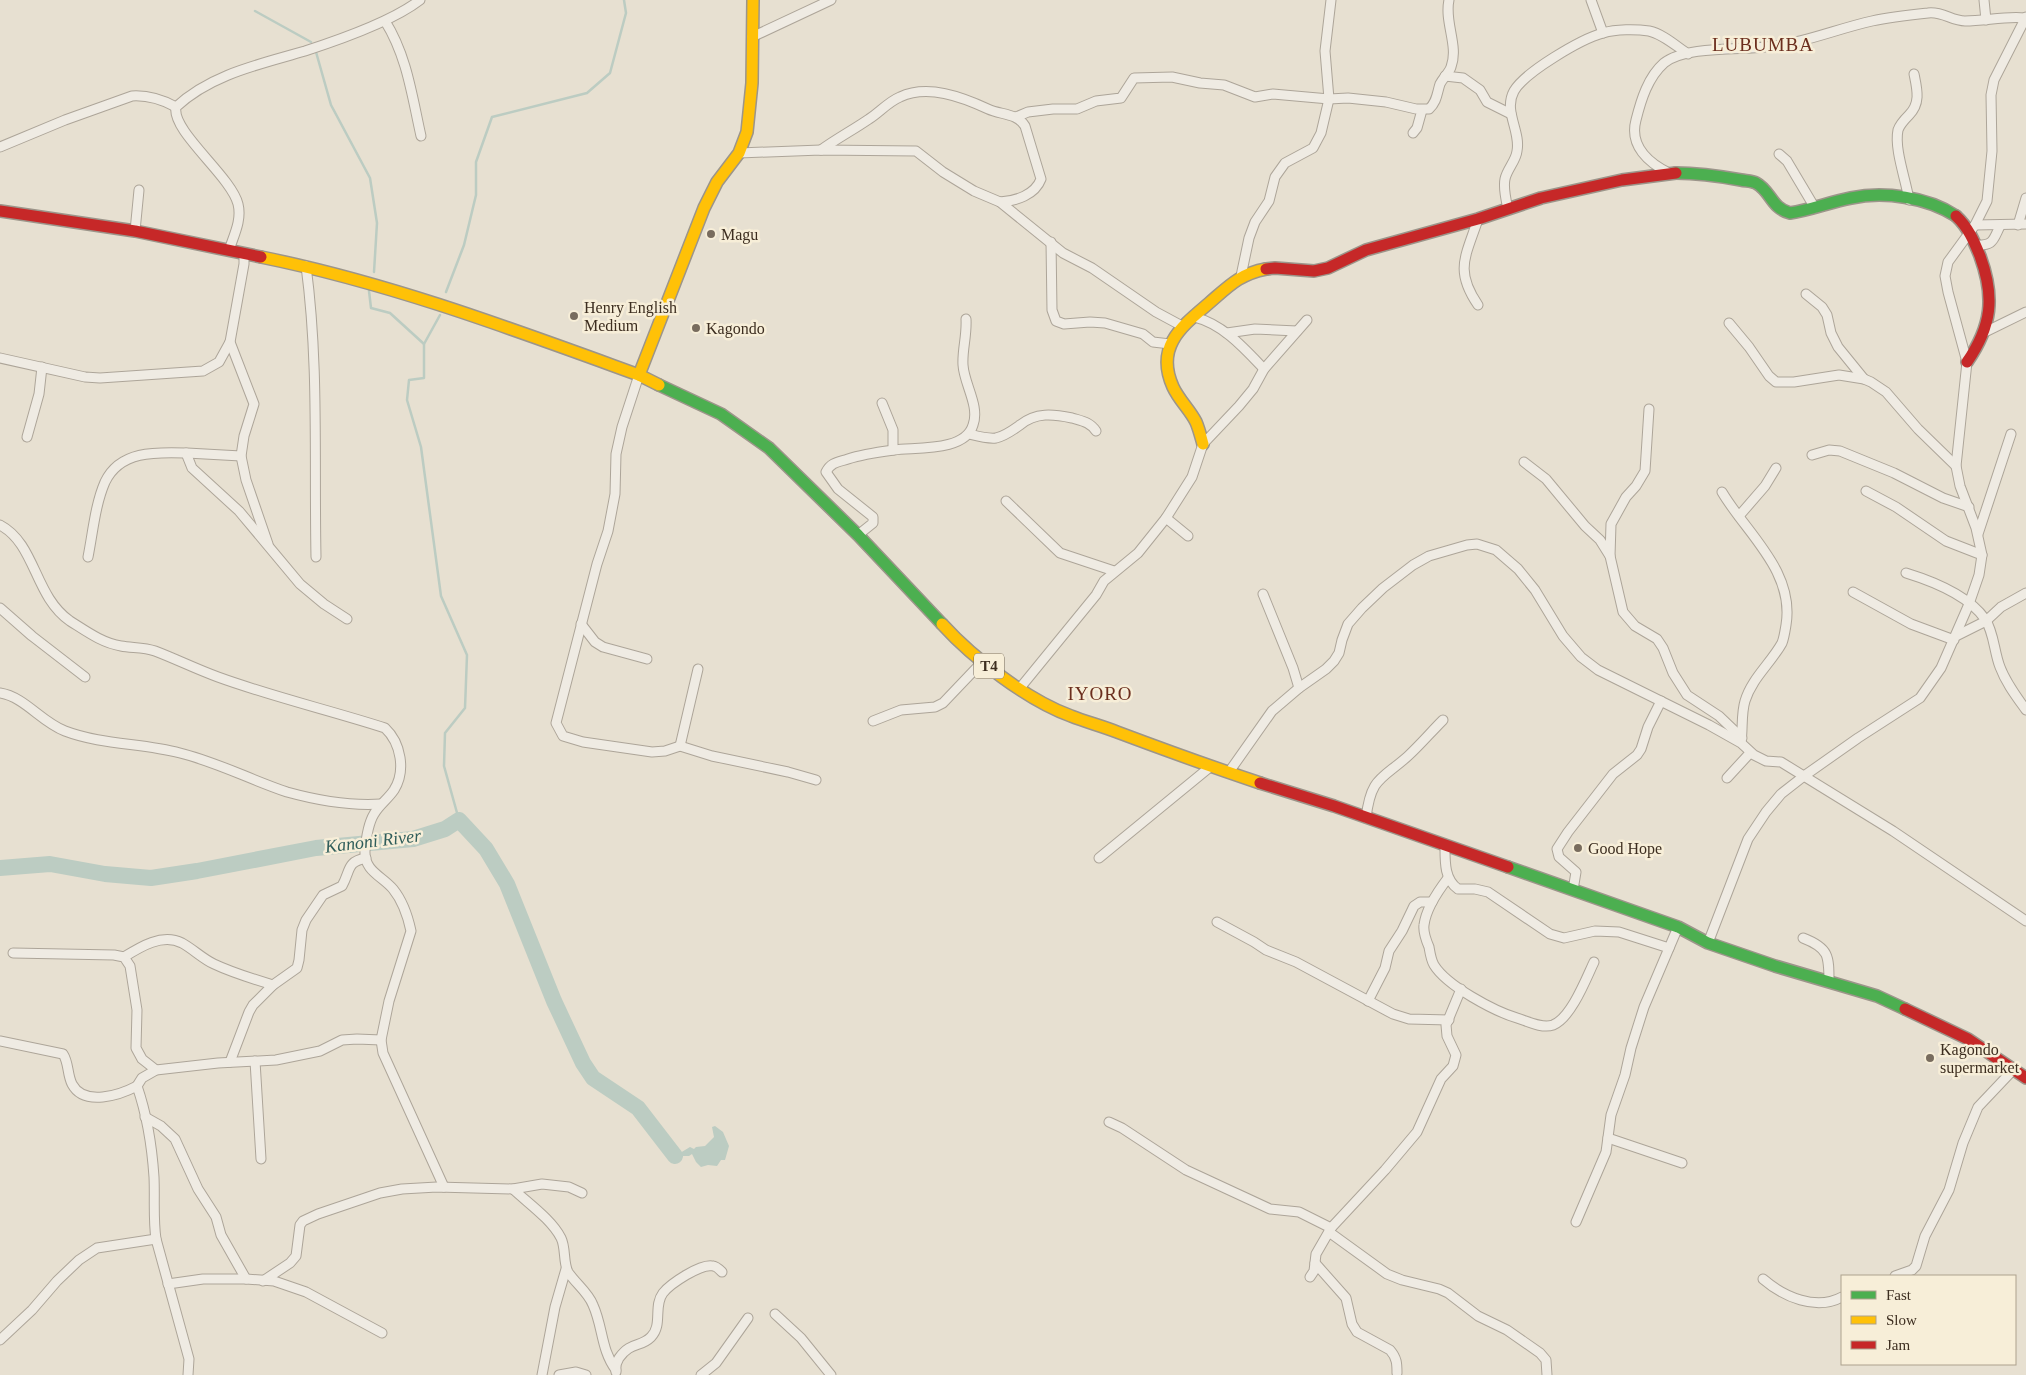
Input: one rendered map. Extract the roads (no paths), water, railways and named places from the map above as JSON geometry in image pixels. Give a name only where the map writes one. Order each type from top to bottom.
[{"type":"main road","points":[[639,375],[704,208],[716,182],[738,154],[747,132],[752,83],[753,0]]},
{"type":"main road","points":[[1203,444],[1196,422],[1173,386],[1169,373],[1168,357],[1170,344],[1182,326],[1241,276],[1275,268],[1314,271],[1328,268],[1366,250],[1478,219],[1541,198],[1614,182],[1669,173],[1704,173],[1744,179],[1756,183],[1782,211],[1790,213],[1859,196],[1877,196],[1932,205],[1955,215],[1973,229],[1975,245],[1991,285],[1990,310],[1983,333],[1978,347],[1967,362]]},
{"type":"main road","name":"T4","points":[[0,211],[135,231],[306,266],[477,317],[639,375],[696,401],[749,432],[790,467],[858,535],[957,641],[1020,688],[1070,716],[1095,722],[1189,760],[1366,818],[1678,927],[1708,943],[1775,966],[1877,996],[1968,1039],[2026,1078]]},
{"type":"street","points":[[176,107],[216,81],[252,66],[321,45],[385,21],[420,0]]},
{"type":"street","points":[[752,37],[831,0]]},
{"type":"street","points":[[1241,276],[1250,233],[1269,201],[1275,177],[1285,164],[1313,148],[1317,143],[1329,99],[1325,51],[1330,0]]},
{"type":"street","points":[[1016,117],[1028,112],[1053,108],[1077,109],[1096,101],[1121,98],[1131,81],[1137,76],[1172,77],[1200,83],[1224,85],[1255,97],[1273,94],[1329,99],[1348,98],[1378,101],[1422,110],[1429,109],[1441,83],[1451,68],[1452,60],[1447,10],[1449,0]]},
{"type":"street","points":[[1591,0],[1603,33]]},
{"type":"street","points":[[1984,0],[1986,20]]},
{"type":"street","points":[[1669,173],[1654,165],[1646,157],[1635,137],[1635,125],[1644,93],[1654,75],[1665,62],[1688,54],[1709,50],[1766,47],[1792,43],[1895,16],[1941,13],[1963,21],[2026,18]]},
{"type":"street","points":[[1708,943],[1748,839],[1773,804],[1804,776],[1920,698],[1942,668],[1979,575],[1982,555],[1978,535],[1960,486],[1956,466],[1967,362],[1945,276],[1948,262],[1973,229],[1985,207],[1990,186],[1992,151],[1990,111],[1994,80],[2026,18]]},
{"type":"street","points":[[385,21],[397,44],[408,74],[421,136]]},
{"type":"street","points":[[1508,209],[1505,179],[1517,154],[1519,140],[1510,105],[1514,92],[1528,75],[1560,54],[1603,33],[1635,30],[1651,32],[1662,36],[1688,54]]},
{"type":"street","points":[[1909,200],[1897,142],[1901,123],[1916,105],[1918,96],[1914,74]]},
{"type":"street","points":[[1445,76],[1464,78],[1480,90],[1487,102],[1511,114]]},
{"type":"street","points":[[821,150],[901,96],[920,92],[953,95],[990,110],[1016,117],[1022,120],[1025,126],[1041,179],[1038,186],[1019,198],[1000,202]]},
{"type":"street","points":[[0,147],[64,120],[132,96],[158,100],[176,107]]},
{"type":"street","points":[[176,107],[177,118],[182,129],[224,179],[238,204],[237,227],[229,250]]},
{"type":"street","points":[[1413,133],[1418,125],[1422,110]]},
{"type":"street","points":[[738,154],[821,150],[916,151],[943,172],[974,191],[1000,202],[1072,259],[1092,268],[1156,312],[1182,326]]},
{"type":"street","points":[[1779,154],[1787,161],[1815,208]]},
{"type":"street","points":[[135,231],[139,190]]},
{"type":"street","points":[[1973,229],[2022,225],[2026,198]]},
{"type":"street","points":[[1478,219],[1466,251],[1463,271],[1469,290],[1478,305]]},
{"type":"street","points":[[1975,245],[1986,245],[1993,241],[2000,226]]},
{"type":"street","points":[[1051,242],[1052,310],[1056,321],[1064,324],[1105,323],[1143,334],[1153,342],[1170,344]]},
{"type":"street","points":[[0,358],[84,377],[100,378],[198,372],[219,362],[230,342],[244,264],[244,254]]},
{"type":"street","points":[[306,266],[312,341],[316,461],[316,557]]},
{"type":"street","points":[[1806,294],[1827,315],[1832,337],[1864,379]]},
{"type":"street","points":[[1983,333],[2026,312]]},
{"type":"street","points":[[1194,317],[1214,324],[1227,333],[1264,369]]},
{"type":"street","points":[[858,535],[873,523],[873,518],[838,489],[826,472],[833,463],[856,456],[893,450],[937,447],[959,441],[969,434],[974,424],[974,411],[965,380],[963,364],[966,344],[966,319]]},
{"type":"street","points":[[1020,688],[1096,595],[1104,582],[1114,571],[1138,553],[1166,518],[1192,477],[1203,444],[1246,398],[1264,369],[1307,320]]},
{"type":"street","points":[[1730,323],[1769,376],[1776,382],[1794,382],[1839,375],[1864,379],[1886,392],[1918,429],[1956,466]]},
{"type":"street","points":[[1227,333],[1255,329],[1297,331]]},
{"type":"street","points":[[230,342],[254,404],[244,436],[241,456],[246,480],[268,544]]},
{"type":"street","points":[[27,437],[39,394],[42,367]]},
{"type":"street","points":[[639,375],[622,427],[616,454],[614,494],[608,531],[596,564],[580,624],[556,723],[558,730],[563,736],[583,742],[652,752],[665,751],[680,746],[712,756],[816,780]]},
{"type":"street","points":[[882,403],[893,430],[893,450]]},
{"type":"street","points":[[1649,409],[1645,471],[1636,486],[1626,497],[1612,524],[1610,556],[1621,605],[1628,619],[1657,639],[1687,695],[1719,716],[1750,752],[1766,761],[1781,762],[1804,776],[1892,831],[2026,921]]},
{"type":"street","points":[[969,434],[994,438],[1010,432],[1031,418],[1044,415],[1058,415],[1082,421],[1092,425],[1096,431]]},
{"type":"street","points":[[1978,535],[2012,434]]},
{"type":"street","points":[[1812,455],[1829,450],[1840,451],[1894,473],[1943,498],[1969,507]]},
{"type":"street","points":[[88,557],[97,508],[106,481],[114,469],[129,458],[150,452],[241,456]]},
{"type":"street","points":[[186,453],[192,468],[220,492],[268,544],[286,569],[300,584],[324,604],[347,619]]},
{"type":"street","points":[[1524,462],[1546,479],[1585,526],[1600,540],[1610,556]]},
{"type":"street","points":[[1739,516],[1765,486],[1776,468]]},
{"type":"street","points":[[1866,491],[1896,508],[1946,542],[1982,555]]},
{"type":"street","points":[[1722,492],[1764,549],[1782,584],[1787,600],[1787,618],[1782,642],[1756,679],[1744,702],[1741,740]]},
{"type":"street","points":[[1006,501],[1060,553],[1114,571]]},
{"type":"street","points":[[1166,518],[1188,536]]},
{"type":"street","points":[[0,525],[14,534],[51,604],[67,619],[94,636],[121,646],[152,650],[219,678],[287,698],[310,707],[385,728],[397,742],[401,770],[398,782],[381,804],[369,826],[366,858],[367,864],[373,872],[394,891],[409,920],[411,931],[389,1001],[381,1040],[383,1053],[444,1187]]},
{"type":"street","points":[[1229,772],[1265,720],[1299,688],[1334,661],[1339,653],[1348,624],[1362,608],[1396,577],[1429,556],[1477,544],[1496,550],[1518,568],[1563,636],[1581,657],[1598,670],[1631,688],[1741,740]]},
{"type":"street","points":[[1906,573],[1953,591],[1986,621],[2004,676],[2026,710]]},
{"type":"street","points":[[1853,592],[1911,624],[1955,638],[1986,621],[2002,607],[2026,593]]},
{"type":"street","points":[[1263,594],[1293,668],[1299,688]]},
{"type":"street","points":[[0,608],[32,636],[86,677]]},
{"type":"street","points":[[580,624],[594,642],[603,647],[647,659]]},
{"type":"street","points":[[873,721],[901,710],[935,707],[943,703],[983,661]]},
{"type":"street","points":[[680,746],[698,670]]},
{"type":"street","points":[[0,693],[10,695],[51,724],[79,736],[177,752],[211,762],[279,789],[306,796],[350,803],[381,804]]},
{"type":"street","points":[[1573,890],[1577,877],[1576,872],[1559,857],[1558,850],[1568,832],[1614,774],[1637,755],[1661,701]]},
{"type":"street","points":[[1366,818],[1369,800],[1376,784],[1383,775],[1416,749],[1443,720]]},
{"type":"street","points":[[1727,778],[1750,752]]},
{"type":"street","points":[[1099,858],[1210,766]]},
{"type":"street","points":[[1445,845],[1448,878],[1452,885],[1458,890],[1474,889],[1497,896],[1508,906],[1550,934],[1564,938],[1596,931],[1619,932],[1669,948]]},
{"type":"street","points":[[230,1062],[248,1012],[273,985],[297,968],[302,930],[316,904],[323,895],[342,886],[349,866],[354,861],[366,858]]},
{"type":"street","points":[[1448,878],[1432,902],[1424,928],[1434,965],[1445,978],[1506,1015],[1541,1026],[1552,1026],[1562,1020],[1570,1010],[1594,962]]},
{"type":"street","points":[[1368,1001],[1385,968],[1389,951],[1402,931],[1414,906],[1420,902],[1432,902]]},
{"type":"street","points":[[2017,915],[2026,908]]},
{"type":"street","points":[[1218,922],[1266,950],[1296,962],[1404,1018],[1449,1020]]},
{"type":"street","points":[[1576,1222],[1606,1152],[1611,1115],[1625,1075],[1644,1007],[1678,927]]},
{"type":"street","points":[[1803,938],[1824,949],[1828,959],[1829,982]]},
{"type":"street","points":[[12,953],[105,954],[124,957],[146,944],[161,940],[179,942],[212,963],[233,973],[273,985]]},
{"type":"street","points":[[124,957],[130,966],[134,982],[137,1010],[136,1048],[142,1059],[156,1070]]},
{"type":"street","points":[[1310,1277],[1316,1254],[1330,1230],[1386,1170],[1417,1132],[1441,1079],[1454,1066],[1456,1055],[1447,1036],[1446,1025],[1461,989]]},
{"type":"street","points":[[0,1041],[63,1054],[67,1060],[72,1083],[78,1092],[85,1096],[112,1095],[126,1092],[137,1086],[142,1078],[156,1070],[230,1062],[276,1060],[320,1050],[342,1040],[381,1040]]},
{"type":"street","points":[[255,1061],[261,1159]]},
{"type":"street","points":[[1898,1275],[1912,1270],[1916,1266],[1925,1236],[1949,1190],[1963,1143],[1978,1107],[2014,1069]]},
{"type":"street","points":[[137,1086],[145,1117],[154,1179],[153,1222],[189,1359],[188,1375]]},
{"type":"street","points":[[145,1117],[161,1126],[175,1139],[198,1189],[216,1217],[221,1235],[246,1279]]},
{"type":"street","points":[[1109,1122],[1116,1124],[1186,1170],[1270,1209],[1299,1212],[1330,1230],[1387,1274],[1402,1280],[1439,1288],[1448,1293],[1478,1316],[1508,1330],[1540,1353],[1546,1360],[1547,1375]]},
{"type":"street","points":[[1608,1138],[1682,1163]]},
{"type":"street","points":[[263,1281],[290,1263],[296,1256],[300,1226],[307,1219],[380,1193],[402,1189],[444,1187],[514,1189],[542,1184],[569,1187],[582,1193]]},
{"type":"street","points":[[514,1189],[554,1227],[562,1240],[566,1269],[555,1307],[542,1375]]},
{"type":"street","points":[[0,1340],[32,1310],[57,1281],[79,1260],[97,1248],[156,1239]]},
{"type":"street","points":[[1315,1263],[1346,1298],[1352,1324],[1356,1332],[1390,1350],[1397,1362],[1397,1373]]},
{"type":"street","points":[[616,1372],[616,1363],[625,1350],[649,1339],[654,1333],[657,1326],[662,1293],[688,1273],[703,1266],[713,1266],[722,1272]]},
{"type":"street","points":[[566,1269],[589,1296],[593,1304],[603,1344],[616,1372]]},
{"type":"street","points":[[168,1284],[203,1280],[246,1279],[274,1282],[306,1292],[382,1333]]},
{"type":"street","points":[[1763,1279],[1779,1291],[1802,1299],[1830,1303],[1841,1298]]},
{"type":"street","points":[[776,1314],[801,1338],[831,1375]]},
{"type":"street","points":[[700,1375],[716,1363],[748,1318]]},
{"type":"street","points":[[559,1375],[576,1372],[586,1375]]},
{"type":"waterway","points":[[446,292],[464,245],[476,195],[476,162],[492,117],[587,93],[610,73],[626,13],[624,0]]},
{"type":"waterway","points":[[255,11],[311,42]]},
{"type":"waterway","points":[[316,52],[331,105],[370,178],[377,223],[374,272]]},
{"type":"waterway","points":[[369,291],[371,308],[390,313],[424,344]]},
{"type":"waterway","points":[[440,315],[424,344],[424,378],[409,380],[407,400],[421,447],[441,596],[467,655],[465,708],[445,733],[444,766],[459,820]]},
{"type":"waterway","name":"Kanoni River","points":[[0,868],[50,864],[105,874],[151,878],[316,848],[413,839],[445,829],[459,820],[486,849],[507,884],[554,1001],[583,1063],[593,1078],[638,1108],[675,1156]]},
{"type":"place","name":"Magu","points":[[711,234]]},
{"type":"place","name":"Henry English Medium","points":[[574,316]]},
{"type":"place","name":"Kagondo","points":[[696,328]]},
{"type":"place","name":"Good Hope","points":[[1578,848]]},
{"type":"place","name":"Kagondo supermarket","points":[[1930,1058]]},
{"type":"district","name":"LUBUMBA","points":[[1763,44]]},
{"type":"district","name":"IYORO","points":[[1100,693]]}]
